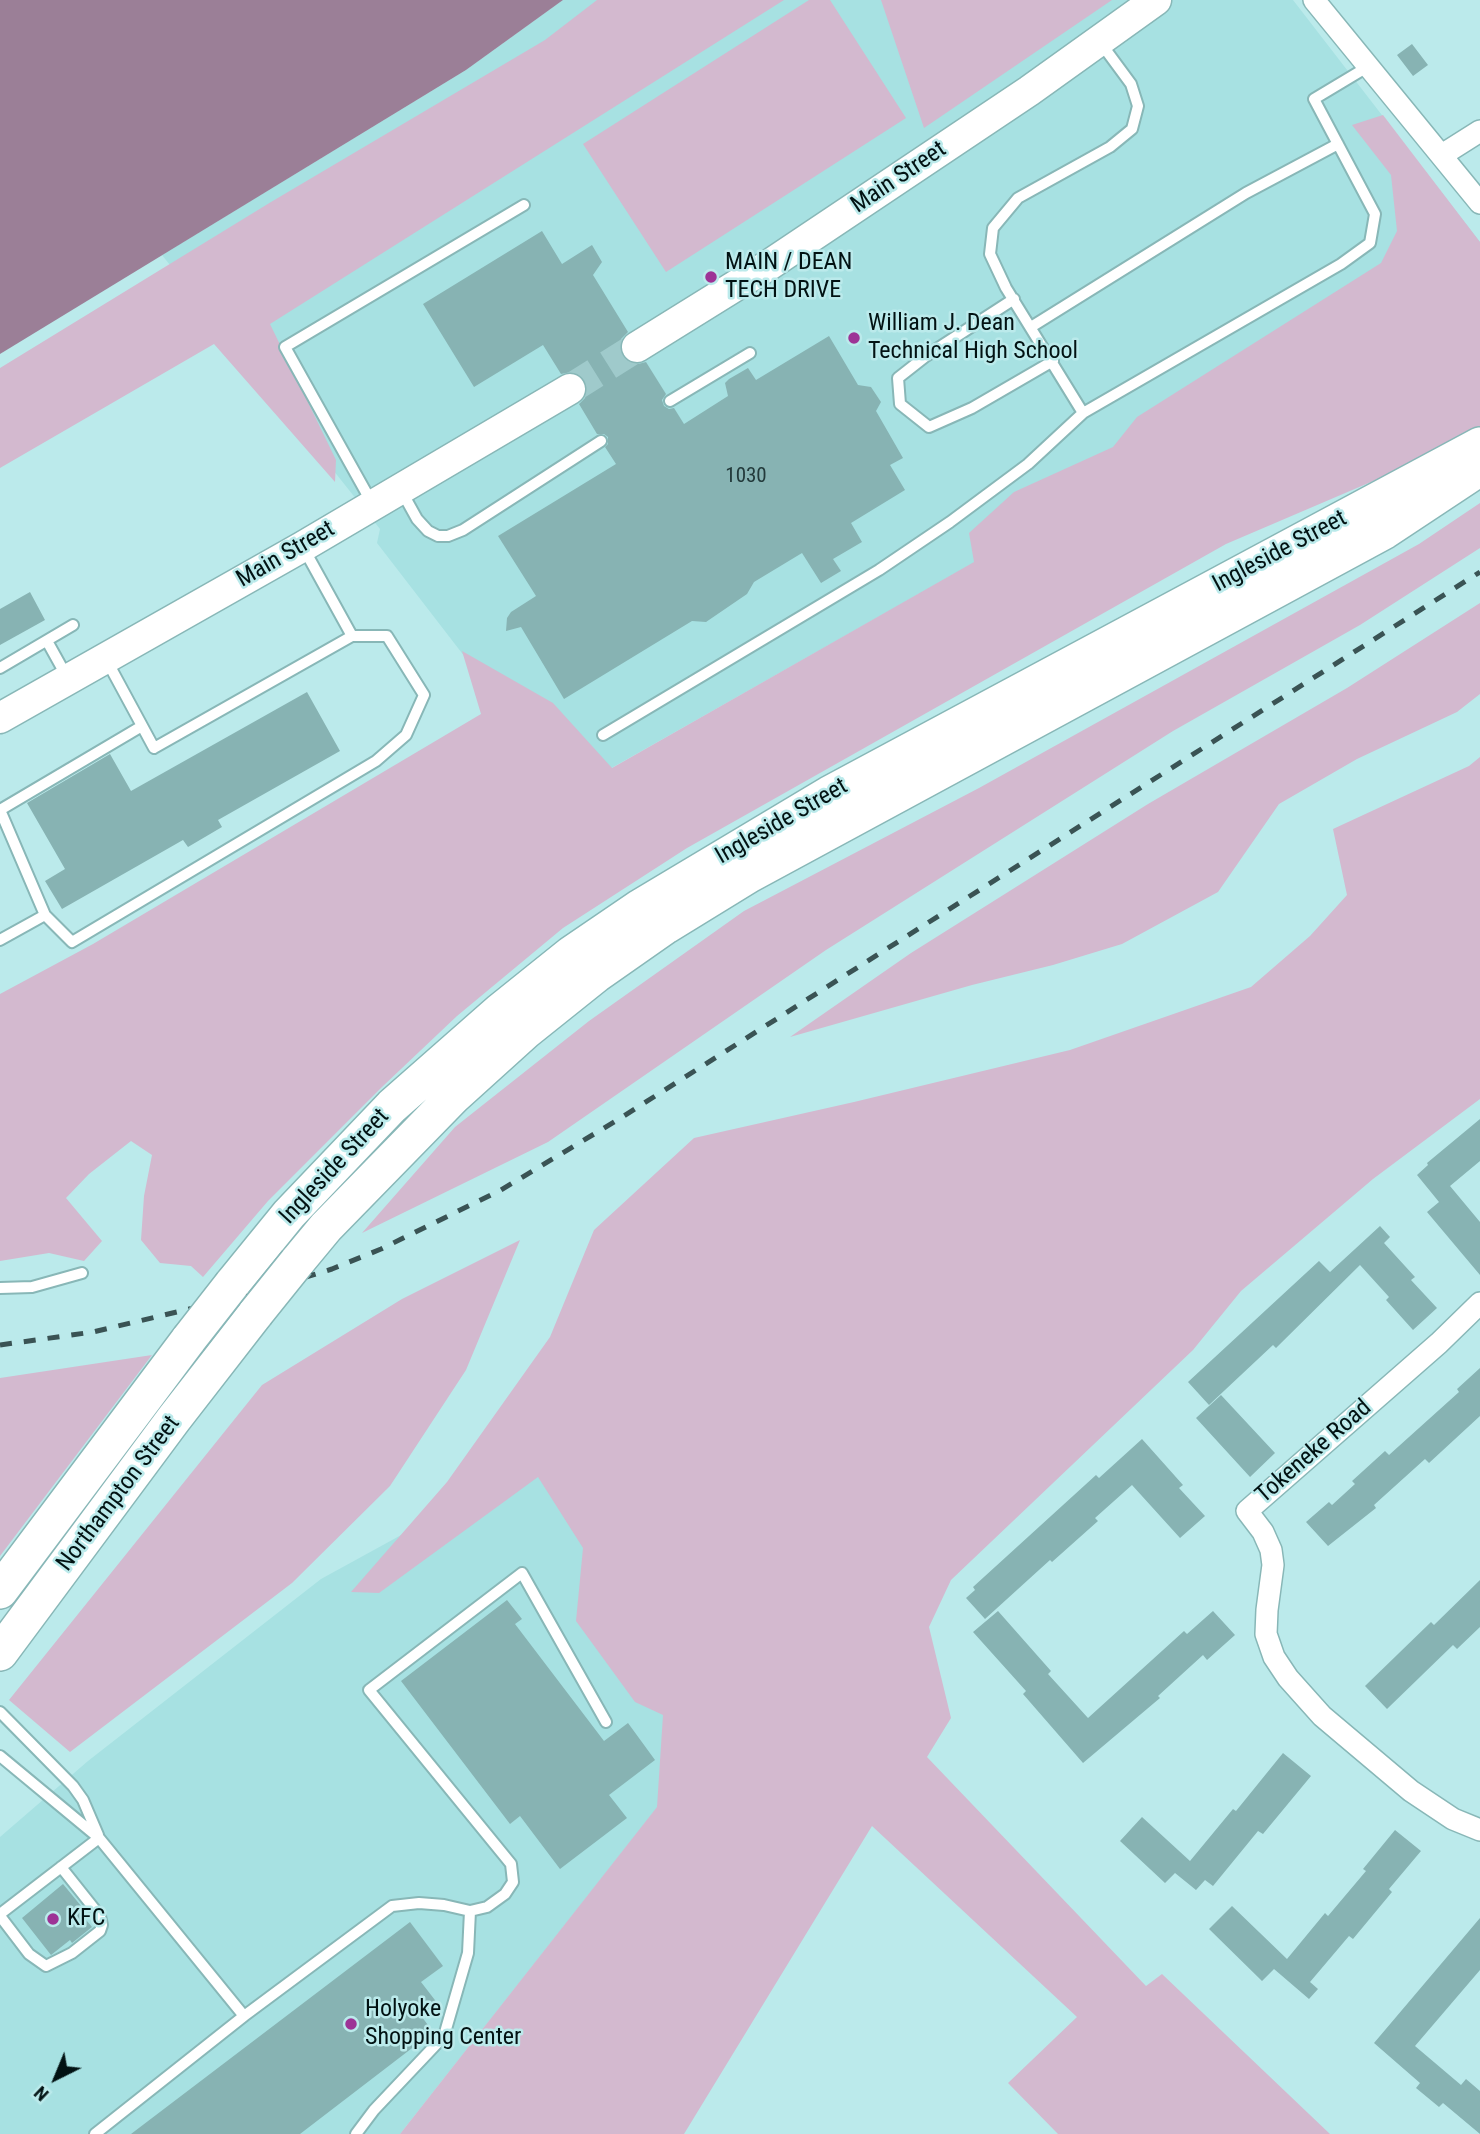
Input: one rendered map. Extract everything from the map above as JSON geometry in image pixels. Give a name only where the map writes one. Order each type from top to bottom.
[{"type":"main road","name":"Main Street","points":[[638,347],[769,265],[1029,91],[1156,0]]},
{"type":"main road","name":"Main Street","points":[[0,718],[302,547],[570,389]]},
{"type":"main road","name":"Ingleside Street","points":[[189,1339],[289,1214],[392,1106],[500,1011],[571,954],[640,907],[829,794],[1480,445]]},
{"type":"main road","name":"Ingleside Street","points":[[247,1324],[326,1227],[453,1097],[526,1031],[666,926],[749,875],[1385,531],[1480,468]]},
{"type":"main road","name":"Northampton Street","points":[[0,1653],[247,1324]]},
{"type":"main road","name":"Northampton Street","points":[[0,1591],[189,1339]]},
{"type":"street","points":[[1314,0],[1480,203]]},
{"type":"street","points":[[1443,155],[1480,131]]},
{"type":"street","name":"Tokeneke Road","points":[[1480,1303],[1439,1343],[1247,1511],[1263,1532],[1273,1558],[1266,1610],[1266,1634],[1280,1668],[1322,1716],[1374,1762],[1432,1805],[1480,1830]]},
{"type":"lane","points":[[1083,413],[990,254],[993,228],[1017,198],[1110,147],[1132,128],[1138,106],[1131,85],[1099,40]]},
{"type":"lane","points":[[603,734],[879,570],[950,523],[1028,464],[1083,413],[1341,264],[1370,243],[1375,214],[1314,99],[1369,66]]},
{"type":"lane","points":[[1031,327],[1246,193],[1338,144]]},
{"type":"lane","points":[[374,505],[285,347],[524,205]]},
{"type":"lane","points":[[1014,299],[926,356],[898,378],[900,404],[929,427],[972,408],[1053,360]]},
{"type":"lane","points":[[670,401],[750,353]]},
{"type":"lane","points":[[400,490],[417,519],[428,531],[438,536],[448,536],[463,530],[601,441]]},
{"type":"lane","points":[[302,547],[352,636]]},
{"type":"lane","points":[[0,668],[73,625]]},
{"type":"lane","points":[[105,658],[154,748],[352,636],[387,636],[424,695],[406,734],[376,761],[72,942],[45,915],[0,810],[142,726]]},
{"type":"lane","points":[[47,641],[69,679]]},
{"type":"lane","points":[[0,940],[45,915]]},
{"type":"lane","points":[[0,1288],[33,1287],[82,1273]]},
{"type":"lane","points":[[96,2134],[244,2016],[392,1906],[419,1903],[470,1911],[487,1907],[505,1894],[513,1882],[511,1864],[369,1690],[522,1573],[606,1722]]},
{"type":"lane","points":[[0,1712],[73,1786],[83,1800],[99,1838]]},
{"type":"lane","points":[[0,1756],[99,1838],[244,2016]]},
{"type":"lane","points":[[61,1867],[100,1916],[102,1925],[100,1931],[82,1946],[46,1966],[29,1954],[0,1915],[61,1867],[99,1838]]},
{"type":"lane","points":[[356,2134],[374,2110],[444,2036],[468,1953],[470,1911]]},
{"type":"shaded area","points":[[0,0],[563,0],[466,70],[0,354]]},
{"type":"shaded area","name":"William J. Dean Technical High School","points":[[563,0],[1293,0],[1480,242],[986,556],[569,792],[377,543],[380,529],[162,255],[466,70]]},
{"type":"shaded area","points":[[597,0],[784,0],[270,324],[336,460],[335,482],[214,344],[0,468],[0,368],[271,202],[545,40]]},
{"type":"shaded area","points":[[809,0],[830,0],[906,118],[666,272],[583,144]]},
{"type":"shaded area","points":[[881,0],[1112,0],[924,128]]},
{"type":"shaded area","points":[[1383,115],[1480,242],[1480,429],[1399,470],[1226,544],[687,848],[563,928],[457,1016],[382,1087],[268,1201],[203,1277],[191,1266],[160,1263],[141,1240],[144,1196],[152,1155],[131,1141],[89,1174],[66,1198],[102,1241],[84,1261],[49,1253],[0,1261],[0,994],[93,944],[481,714],[462,651],[553,703],[612,768],[974,562],[969,533],[1014,492],[1113,447],[1137,417],[1381,263],[1397,231],[1391,175],[1352,125]]},
{"type":"shaded area","points":[[1480,503],[1480,548],[1360,625],[1173,731],[826,950],[548,1142],[362,1233],[455,1127],[589,1021],[744,911],[979,788],[1419,544]]},
{"type":"shaded area","points":[[1480,603],[1480,694],[1457,712],[1357,759],[1279,804],[1218,892],[1122,944],[790,1037],[911,953],[1148,804],[1347,688]]},
{"type":"shaded area","points":[[1480,757],[1480,1099],[1373,1179],[1241,1291],[1193,1350],[951,1580],[929,1627],[951,1718],[927,1757],[1146,1986],[1162,1974],[1330,2134],[1058,2134],[1008,2083],[1077,2017],[872,1826],[684,2134],[400,2134],[657,1807],[663,1715],[635,1702],[576,1621],[583,1548],[538,1477],[379,1593],[351,1592],[447,1482],[550,1337],[594,1230],[694,1138],[1070,1050],[1251,987],[1310,936],[1347,895],[1333,829],[1469,766]]},
{"type":"shaded area","points":[[520,1240],[466,1370],[390,1486],[292,1583],[70,1752],[9,1700],[262,1385],[402,1299]]},
{"type":"shaded area","points":[[152,1355],[0,1556],[0,1378]]},
{"type":"shaded area","name":"Holyoke Shopping Center","points":[[538,1460],[709,1742],[400,2134],[0,2134],[0,1837],[88,1761],[321,1579]]},
{"type":"building","points":[[1412,44],[1428,65],[1413,76],[1397,55]]},
{"type":"building","points":[[542,231],[562,264],[592,245],[602,262],[593,275],[628,332],[621,339],[622,356],[629,363],[646,362],[666,394],[662,400],[664,406],[674,408],[684,424],[728,396],[725,383],[729,379],[748,368],[756,380],[829,336],[858,385],[871,387],[881,402],[876,411],[903,458],[890,465],[905,490],[851,523],[862,542],[833,559],[841,571],[821,583],[802,553],[754,582],[747,594],[706,622],[692,621],[564,699],[521,627],[506,631],[507,618],[511,612],[536,596],[498,536],[616,464],[605,447],[608,437],[597,434],[579,404],[585,398],[587,390],[585,380],[571,372],[561,374],[543,345],[474,387],[423,304]]},
{"type":"building","points":[[30,592],[45,620],[0,645],[0,609]]},
{"type":"building","points":[[307,692],[340,751],[218,820],[222,827],[188,847],[183,840],[62,909],[45,881],[65,869],[27,803],[110,754],[131,791]]},
{"type":"building","points":[[1480,1119],[1480,1161],[1450,1186],[1480,1222],[1480,1275],[1427,1212],[1439,1202],[1417,1175],[1427,1163]]},
{"type":"building","points":[[1380,1226],[1390,1237],[1384,1243],[1415,1277],[1411,1280],[1437,1308],[1413,1330],[1386,1300],[1389,1297],[1360,1265],[1276,1348],[1273,1345],[1209,1405],[1188,1382],[1319,1261],[1330,1272]]},
{"type":"building","points":[[1480,1368],[1480,1416],[1429,1463],[1425,1459],[1374,1505],[1376,1508],[1328,1546],[1306,1522],[1329,1502],[1332,1505],[1355,1484],[1352,1481],[1385,1451],[1389,1455],[1459,1392],[1457,1389]]},
{"type":"building","points":[[1221,1395],[1275,1453],[1250,1477],[1196,1418]]},
{"type":"building","points":[[1142,1439],[1183,1485],[1179,1488],[1205,1516],[1180,1538],[1132,1485],[1095,1518],[1098,1521],[985,1619],[966,1598],[975,1590],[973,1587],[1096,1475],[1099,1478]]},
{"type":"building","points":[[1480,1580],[1480,1627],[1457,1649],[1453,1645],[1387,1709],[1365,1686],[1431,1622],[1434,1625]]},
{"type":"building","points":[[507,1600],[522,1619],[515,1624],[604,1741],[628,1723],[655,1760],[609,1795],[627,1818],[560,1869],[520,1816],[510,1824],[401,1681]]},
{"type":"building","points":[[998,1611],[1051,1671],[1048,1674],[1088,1718],[1184,1631],[1187,1634],[1213,1611],[1235,1635],[1207,1660],[1203,1655],[1158,1696],[1160,1698],[1083,1763],[1023,1694],[1026,1691],[973,1632]]},
{"type":"building","points":[[1283,1753],[1311,1776],[1263,1834],[1258,1831],[1213,1886],[1205,1880],[1196,1890],[1175,1873],[1165,1883],[1120,1841],[1142,1817],[1190,1861],[1233,1809],[1236,1811]]},
{"type":"building","points":[[1395,1830],[1421,1851],[1389,1889],[1392,1892],[1353,1939],[1349,1936],[1310,1982],[1318,1989],[1309,1999],[1274,1969],[1262,1981],[1209,1929],[1232,1906],[1287,1959],[1325,1913],[1328,1916],[1366,1871],[1363,1869]]},
{"type":"building","name":"KFC","points":[[63,1884],[86,1912],[82,1915],[92,1927],[51,1955],[22,1918]]},
{"type":"building","points":[[1480,1918],[1480,1970],[1415,2046],[1461,2085],[1466,2079],[1480,2091],[1480,2134],[1443,2103],[1439,2107],[1416,2088],[1420,2083],[1374,2043]]},
{"type":"building","name":"Holyoke Shopping Center","points":[[410,1922],[443,1966],[421,1982],[438,2004],[422,2017],[433,2032],[300,2134],[131,2134]]},
{"type":"tunnel","points":[[570,389],[637,347]]},
{"type":"railway","points":[[0,1345],[93,1332],[248,1295],[332,1269],[381,1249],[501,1190],[619,1119],[1480,572]]},
{"type":"place","name":"MAIN / DEAN TECH DRIVE","points":[[711,277]]},
{"type":"place","name":"William J. Dean Technical High School","points":[[854,338]]},
{"type":"place","name":"KFC","points":[[53,1919]]},
{"type":"place","name":"Holyoke Shopping Center","points":[[351,2024]]}]
